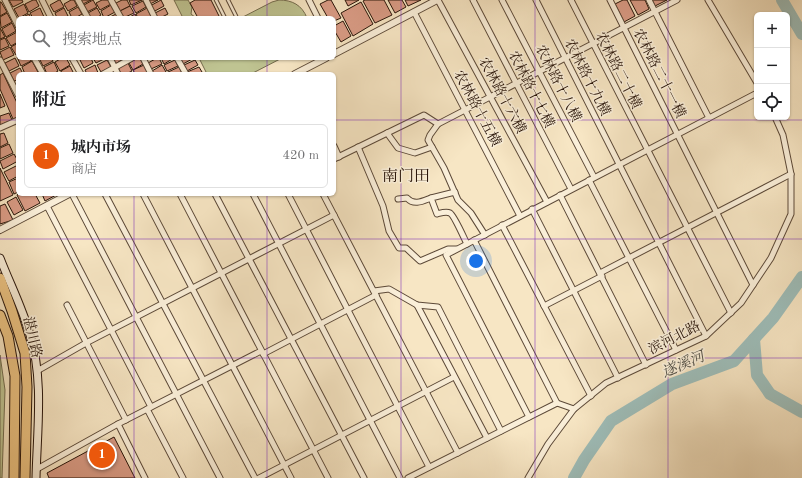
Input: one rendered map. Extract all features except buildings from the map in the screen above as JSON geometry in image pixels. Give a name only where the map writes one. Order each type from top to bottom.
[{"type":"highway","name":"湛川路","points":[[0,278],[25,353],[27,388],[24,478]]},
{"type":"highway","name":"湛川路","points":[[0,315],[8,336],[15,376],[14,478]]},
{"type":"main road","points":[[0,258],[31,336],[37,371],[39,392],[36,478]]},
{"type":"street","points":[[5,0],[16,22]]},
{"type":"street","points":[[42,0],[51,16]]},
{"type":"street","points":[[78,0],[87,16]]},
{"type":"street","points":[[111,0],[120,16]]},
{"type":"street","points":[[146,0],[155,16]]},
{"type":"street","points":[[309,0],[317,16]]},
{"type":"street","points":[[336,51],[414,12],[428,2],[438,0]]},
{"type":"street","name":"农林路十六横","points":[[438,0],[547,202]]},
{"type":"street","name":"农林路十七横","points":[[473,0],[571,189]]},
{"type":"street","name":"农林路十八横","points":[[502,0],[592,178],[629,258],[676,350]]},
{"type":"street","name":"农林路十九横","points":[[536,0],[706,336]]},
{"type":"street","name":"农林路二十横","points":[[571,0],[731,313]]},
{"type":"street","name":"农林路二十一横","points":[[610,0],[753,285]]},
{"type":"street","points":[[649,0],[709,118]]},
{"type":"street","points":[[485,235],[471,213],[458,200],[444,168],[428,140],[438,124],[677,0]]},
{"type":"street","points":[[708,0],[754,78]]},
{"type":"street","name":"农林路十五横","points":[[414,12],[520,216]]},
{"type":"street","points":[[0,60],[16,91]]},
{"type":"street","points":[[35,60],[42,72]]},
{"type":"street","points":[[73,60],[80,72]]},
{"type":"street","points":[[111,60],[117,72]]},
{"type":"street","points":[[107,72],[129,60]]},
{"type":"street","points":[[144,60],[150,72]]},
{"type":"street","points":[[178,60],[185,72]]},
{"type":"street","points":[[300,72],[322,60]]},
{"type":"street","points":[[529,417],[446,255],[754,95]]},
{"type":"street","points":[[336,158],[424,115],[438,124]]},
{"type":"street","name":"滨河北路","points":[[528,478],[548,444],[574,409],[606,384],[706,336],[741,303],[771,258],[790,214],[791,174],[783,135],[776,120]]},
{"type":"street","points":[[0,128],[16,121]]},
{"type":"street","points":[[387,133],[398,148],[415,153],[432,147]]},
{"type":"street","points":[[358,147],[383,206],[389,231],[399,248],[406,248],[420,262],[448,249],[457,249]]},
{"type":"street","points":[[336,150],[339,156]]},
{"type":"street","points":[[544,306],[574,291],[629,258],[791,174]]},
{"type":"street","points":[[398,199],[406,198],[410,202],[416,203],[455,192]]},
{"type":"street","points":[[560,195],[646,365]]},
{"type":"street","points":[[0,230],[66,196]]},
{"type":"street","points":[[71,196],[220,478]]},
{"type":"street","points":[[106,196],[255,478]]},
{"type":"street","points":[[144,196],[291,478]]},
{"type":"street","points":[[181,196],[328,478]]},
{"type":"street","points":[[216,196],[364,478]]},
{"type":"street","points":[[254,196],[400,478]]},
{"type":"street","points":[[289,196],[429,467]]},
{"type":"street","points":[[324,196],[458,453]]},
{"type":"street","points":[[431,198],[437,214],[444,212],[450,213],[454,216],[467,244]]},
{"type":"street","points":[[47,206],[111,330],[183,478]]},
{"type":"street","points":[[532,209],[618,378]]},
{"type":"street","points":[[37,371],[86,343],[334,215]]},
{"type":"street","points":[[502,225],[591,396]]},
{"type":"street","points":[[474,240],[557,403],[574,409]]},
{"type":"street","points":[[37,469],[176,394],[291,339],[348,310],[375,293],[390,289],[416,305],[438,307],[501,431]]},
{"type":"street","points":[[67,305],[126,420]]},
{"type":"street","points":[[416,305],[486,438]]},
{"type":"street","points":[[259,478],[454,377]]},
{"type":"street","points":[[408,478],[557,403]]},
{"type":"street","points":[[118,424],[145,478]]},
{"type":"lane","points":[[216,0],[225,16]]},
{"type":"lane","points":[[228,0],[236,16]]},
{"type":"green space","points":[[174,0],[188,0],[192,7],[191,14],[194,16],[182,16]]},
{"type":"green space","points":[[279,0],[292,2],[296,4],[306,16],[245,16]]},
{"type":"green space","points":[[200,60],[278,60],[255,72],[206,72]]},
{"type":"green space","points":[[0,355],[5,390],[2,478],[0,478]]},
{"type":"waterway","name":"遂溪河","points":[[782,0],[802,34]]},
{"type":"waterway","name":"遂溪河","points":[[574,478],[584,460],[611,421],[672,384],[734,361],[773,318],[802,277]]},
{"type":"waterway","points":[[754,339],[757,375],[770,394],[802,412]]},
{"type":"place","name":"城内市场","points":[[102,455]]},
{"type":"district","name":"南门田","points":[[406,175]]}]
